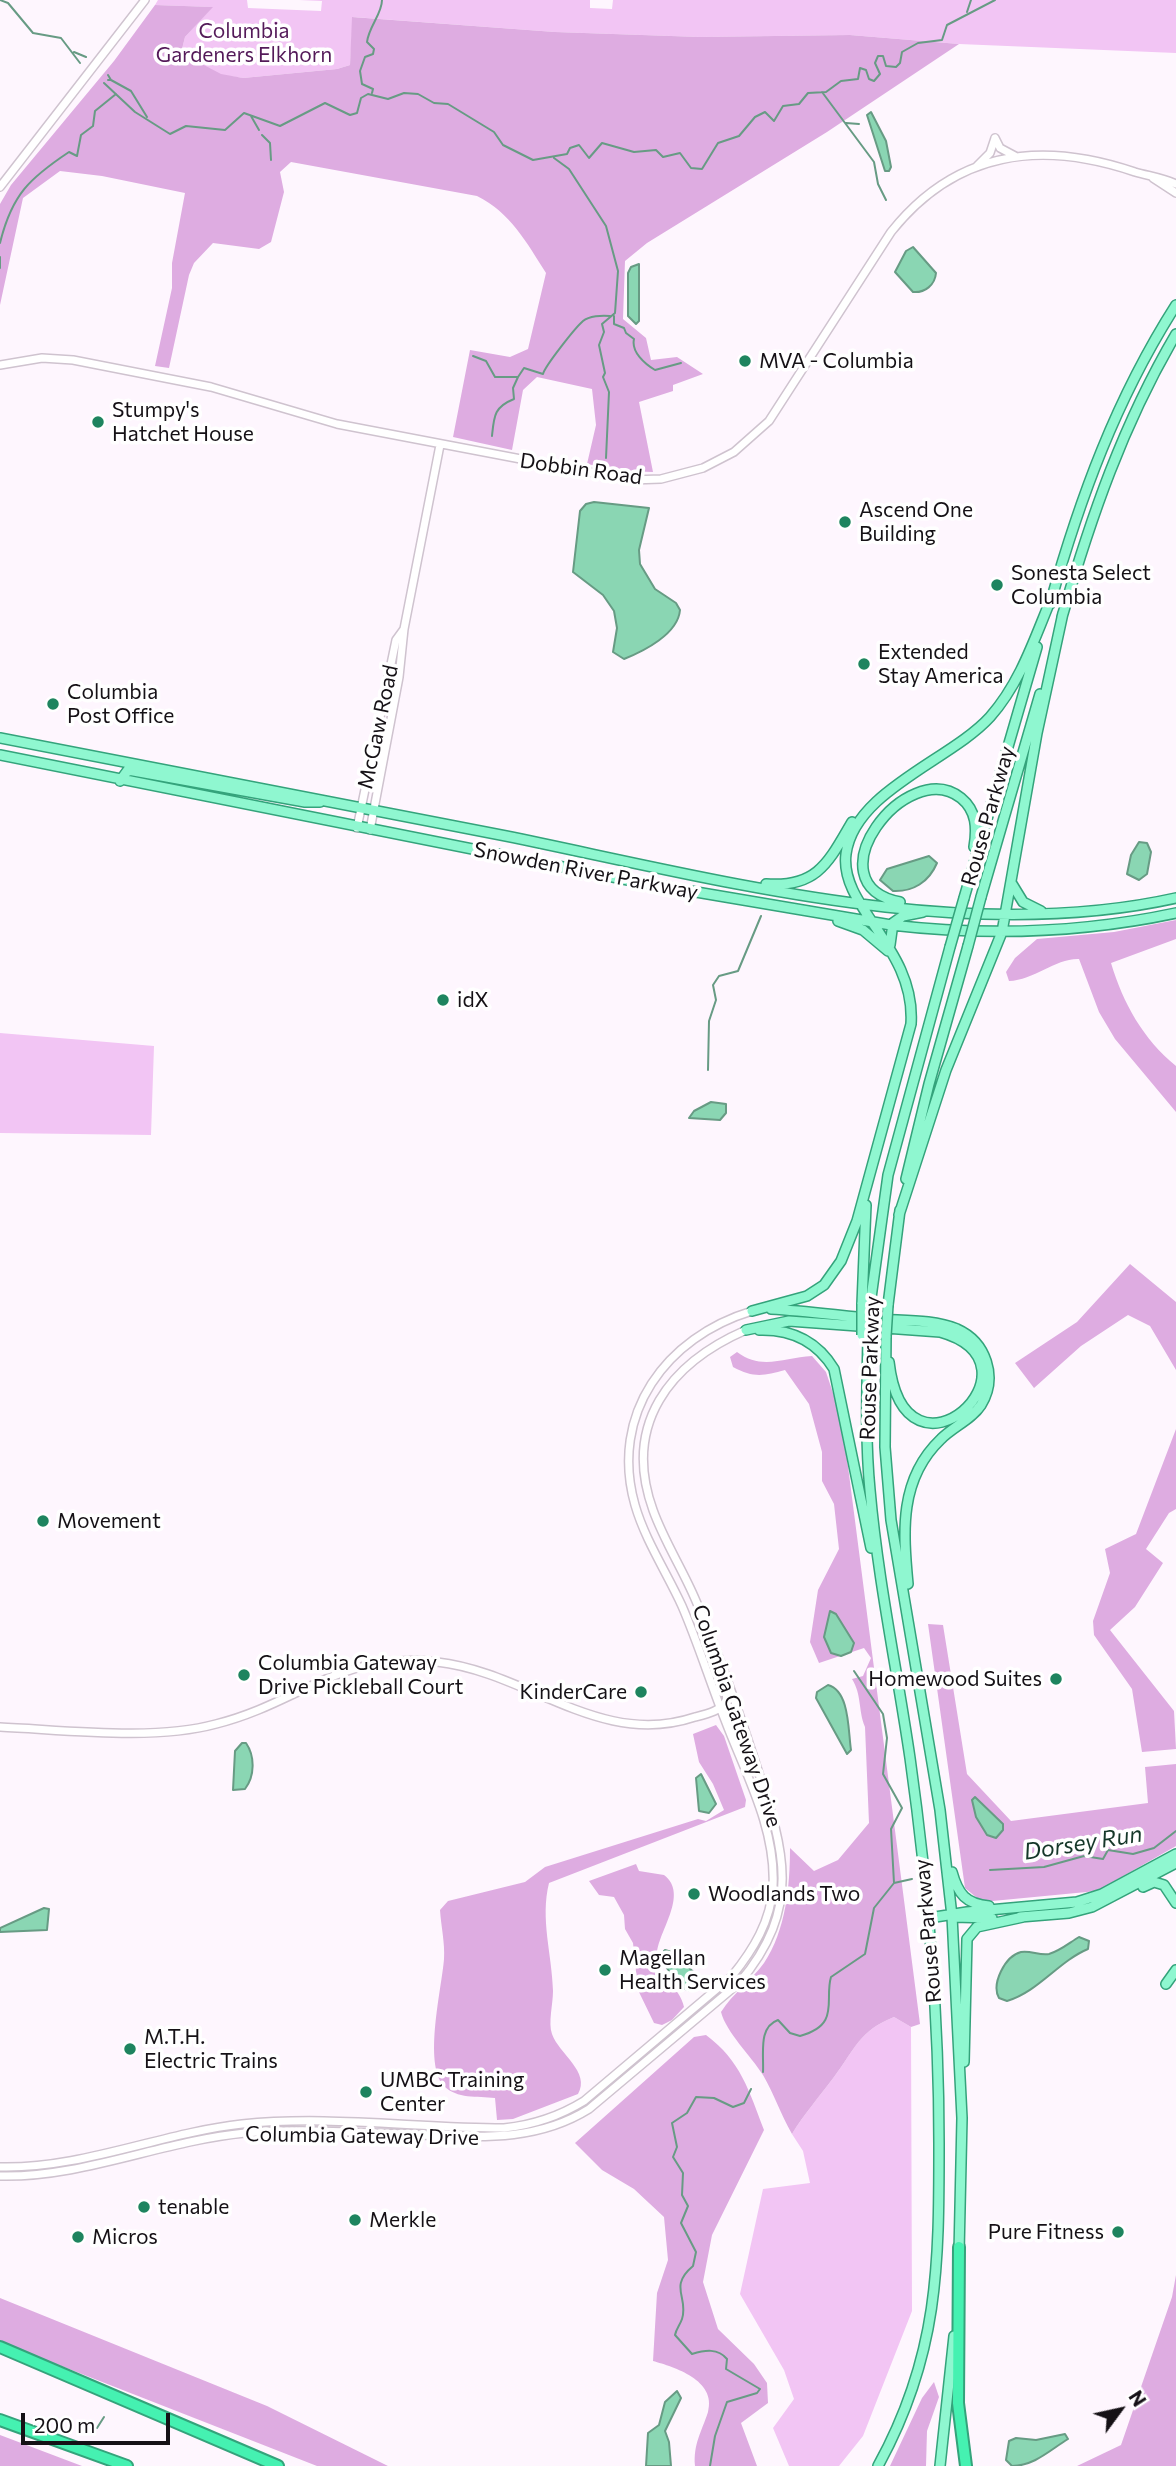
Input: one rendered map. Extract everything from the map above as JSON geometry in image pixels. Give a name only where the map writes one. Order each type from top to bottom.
[{"type":"highway","points":[[959,2247],[958,2403],[967,2466]]},
{"type":"highway","points":[[0,2347],[278,2466]]},
{"type":"highway","points":[[0,2420],[127,2466]]},
{"type":"main road","points":[[1132,380],[1176,298]]},
{"type":"main road","name":"Rouse Parkway","points":[[878,2466],[916,2383],[935,2300],[939,2246],[938,2067],[929,1918],[910,1756],[887,1631],[870,1488],[866,1304],[888,1175],[964,898],[1090,473],[1132,380],[1176,305]]},
{"type":"main road","name":"Rouse Parkway","points":[[940,2466],[951,2366],[959,2247],[962,2118],[952,1916],[945,1848],[887,1484],[883,1387],[888,1305],[900,1215],[929,1084],[1063,613],[1097,500],[1116,451],[1176,334]]},
{"type":"main road","points":[[752,1311],[807,1296],[830,1279],[852,1237],[911,1024],[911,997],[905,973],[851,887],[845,868],[851,836],[870,809],[913,775],[966,739],[1000,705],[1020,673],[1051,599]]},
{"type":"main road","points":[[900,1215],[946,1070],[1002,932],[1037,733],[1063,613]]},
{"type":"main road","name":"Snowden River Parkway","points":[[0,738],[375,809],[720,880],[861,903],[932,910],[1046,913],[1091,910],[1176,898]]},
{"type":"main road","name":"Snowden River Parkway","points":[[0,755],[357,828],[713,896],[891,925],[1002,932],[1089,926],[1176,913]]},
{"type":"main road","points":[[120,781],[128,770],[305,803],[338,802]]},
{"type":"main road","points":[[720,880],[788,884],[807,879],[828,862],[866,804],[886,787],[913,775]]},
{"type":"main road","points":[[932,910],[881,895],[868,882],[863,869],[865,846],[874,830],[898,806],[917,794],[933,789],[950,792],[962,800],[971,811],[976,831],[964,898]]},
{"type":"main road","points":[[1012,882],[1023,902],[1046,913]]},
{"type":"main road","points":[[713,896],[848,923],[877,940],[905,973]]},
{"type":"main road","points":[[891,947],[891,925],[903,916],[932,910]]},
{"type":"main road","points":[[1020,931],[1081,922],[1089,916],[1091,910]]},
{"type":"main road","points":[[866,1304],[864,1220],[871,1165]]},
{"type":"main road","points":[[752,1311],[773,1309],[939,1324],[969,1336],[985,1357],[990,1375],[981,1406],[928,1454],[918,1468],[905,1504],[904,1534],[915,1648]]},
{"type":"main road","points":[[746,1330],[789,1321],[928,1329],[950,1335],[969,1348],[980,1367],[979,1392],[971,1407],[954,1418],[938,1422],[924,1420],[909,1412],[893,1388],[886,1336]]},
{"type":"main road","points":[[746,1330],[775,1330],[795,1335],[814,1345],[834,1369],[887,1631]]},
{"type":"main road","points":[[945,1848],[958,1890],[967,1902],[1026,1914],[1070,1918],[1093,1912],[1157,1882],[1167,1887],[1176,1903]]},
{"type":"main road","points":[[962,2118],[967,1939],[977,1927],[1089,1899],[1176,1854]]},
{"type":"main road","points":[[929,1918],[952,1916],[968,1919],[1069,1913],[1098,1905],[1176,1863]]},
{"type":"main road","points":[[1166,1984],[1176,1970]]},
{"type":"street","points":[[0,187],[145,0]]},
{"type":"street","points":[[975,167],[990,153],[995,138],[1000,148],[1016,156]]},
{"type":"street","name":"Dobbin Road","points":[[0,365],[42,358],[73,360],[201,385],[337,424],[440,445],[631,480],[676,477],[716,462],[745,443],[769,421],[900,221],[936,188],[975,167],[1016,156],[1073,155],[1106,162],[1176,184]]},
{"type":"street","name":"Dobbin Road","points":[[1152,177],[1176,193]]},
{"type":"street","name":"McGaw Road","points":[[370,830],[399,677],[404,629],[440,445]]},
{"type":"street","name":"McGaw Road","points":[[357,828],[396,640],[404,629]]},
{"type":"street","name":"Columbia Gateway Drive","points":[[0,2166],[58,2163],[244,2124],[301,2122],[504,2128],[547,2120],[584,2101],[732,1976],[751,1952],[764,1925],[773,1888],[770,1840],[683,1609],[639,1517],[632,1492],[630,1447],[643,1399],[666,1362],[705,1330],[752,1311]]},
{"type":"street","name":"Columbia Gateway Drive","points":[[0,2176],[60,2172],[244,2133],[301,2131],[518,2136],[550,2128],[589,2109],[739,1983],[758,1958],[778,1910],[783,1868],[780,1838],[739,1712],[697,1603],[654,1512],[647,1487],[644,1459],[651,1420],[671,1381],[704,1351],[746,1330]]},
{"type":"street","name":"Columbia Gateway Drive","points":[[0,1727],[159,1733],[198,1728],[250,1713],[345,1670],[381,1662],[418,1660],[474,1670],[587,1716],[626,1725],[663,1725],[720,1708]]},
{"type":"street","points":[[718,1660],[727,1697],[720,1708]]},
{"type":"green space","name":"Columbia Gardeners Elkhorn","points":[[158,0],[247,0],[248,8],[321,11],[322,1],[299,0],[590,0],[590,8],[612,9],[613,0],[1176,0],[1176,53],[959,44],[850,35],[700,37],[555,32],[353,17],[350,65],[337,69],[243,78],[221,75],[181,53],[185,37],[212,7],[155,5]]},
{"type":"green space","points":[[0,1033],[154,1046],[151,1135],[0,1133]]},
{"type":"green space","points":[[894,2017],[911,2027],[912,2311],[863,2436],[839,2466],[789,2466],[773,2428],[794,2399],[784,2370],[740,2294],[763,2189],[810,2183],[803,2151],[792,2134],[865,2035]]},
{"type":"shaded area","points":[[155,5],[213,7],[185,37],[181,53],[221,74],[243,78],[337,69],[350,65],[352,17],[555,32],[700,37],[850,35],[959,44],[827,132],[647,243],[625,261],[623,319],[646,338],[651,360],[677,357],[703,374],[673,385],[673,391],[639,402],[653,472],[624,471],[587,464],[596,425],[592,389],[537,377],[523,390],[512,450],[453,437],[470,350],[510,357],[528,349],[546,273],[508,219],[477,196],[291,162],[280,172],[284,192],[271,242],[259,249],[213,243],[194,263],[169,368],[155,366],[172,288],[172,263],[185,193],[102,176],[60,171],[23,198],[0,305],[0,204],[11,185],[114,61]]},
{"type":"shaded area","points":[[871,112],[886,141],[891,167],[889,171],[885,171],[867,115]]},
{"type":"shaded area","points":[[913,247],[936,273],[931,285],[917,292],[913,292],[895,272],[906,251]]},
{"type":"shaded area","points":[[639,264],[639,321],[636,324],[628,316],[628,273],[631,267]]},
{"type":"shaded area","points":[[594,502],[649,508],[639,550],[640,564],[655,589],[676,603],[680,610],[678,619],[667,634],[624,659],[613,652],[617,628],[614,611],[603,595],[573,572],[580,511],[586,504]]},
{"type":"shaded area","points":[[1139,842],[1147,843],[1151,852],[1147,874],[1139,880],[1127,874],[1131,855]]},
{"type":"shaded area","points":[[929,856],[937,863],[930,876],[914,888],[893,891],[880,880],[887,869]]},
{"type":"shaded area","points":[[1176,920],[1176,939],[1111,963],[1128,1006],[1144,1032],[1176,1066],[1176,1112],[1115,1039],[1099,1012],[1079,959],[1062,962],[1018,980],[1009,981],[1006,972],[1015,958],[1037,939],[1114,932]]},
{"type":"shaded area","points":[[711,1102],[726,1104],[726,1113],[720,1120],[689,1118],[694,1111]]},
{"type":"shaded area","points":[[1130,1264],[1176,1302],[1176,1370],[1150,1326],[1128,1315],[1081,1346],[1034,1388],[1015,1363],[1077,1322]]},
{"type":"shaded area","points":[[737,1352],[746,1358],[765,1362],[812,1356],[826,1372],[842,1420],[920,2024],[911,2027],[894,2017],[873,2028],[853,2049],[792,2134],[763,2075],[733,2036],[721,2012],[764,1963],[777,1936],[788,1892],[790,1848],[814,1871],[838,1860],[869,1823],[865,1727],[852,1679],[863,1676],[871,1658],[864,1648],[819,1663],[810,1642],[818,1590],[839,1549],[834,1504],[822,1481],[822,1452],[809,1404],[785,1370],[759,1375],[740,1371],[733,1367],[730,1357]]},
{"type":"shaded area","points":[[1176,1429],[1176,1509],[1169,1513],[1146,1549],[1163,1563],[1135,1607],[1110,1630],[1174,1711],[1176,1749],[1142,1752],[1132,1689],[1094,1635],[1093,1621],[1110,1573],[1105,1549],[1136,1534]]},
{"type":"shaded area","points":[[830,1611],[836,1614],[854,1643],[851,1652],[841,1656],[831,1653],[824,1637]]},
{"type":"shaded area","points":[[928,1624],[943,1625],[967,1774],[1011,1821],[1148,1803],[1145,1767],[1176,1764],[1176,1846],[1097,1891],[982,1902],[965,1888]]},
{"type":"shaded area","points":[[828,1685],[835,1689],[844,1703],[851,1750],[847,1754],[816,1698],[817,1692]]},
{"type":"shaded area","points":[[716,1725],[724,1736],[746,1800],[745,1807],[549,1883],[546,1910],[553,1991],[551,2030],[580,2078],[578,2094],[513,2119],[497,2120],[495,2098],[468,2096],[449,2090],[438,2075],[434,2044],[444,1959],[440,1910],[448,1901],[525,1882],[545,1867],[698,1819],[706,1821],[724,1810],[713,1784],[699,1762],[693,1734]]},
{"type":"shaded area","points":[[242,1743],[246,1743],[251,1754],[252,1772],[245,1789],[233,1790],[235,1751]]},
{"type":"shaded area","points":[[701,1774],[716,1804],[709,1813],[699,1811],[696,1778]]},
{"type":"shaded area","points":[[975,1797],[1003,1824],[1003,1830],[996,1838],[987,1835],[976,1817],[972,1800]]},
{"type":"shaded area","points":[[636,1864],[639,1871],[664,1875],[674,1892],[671,1912],[657,1953],[660,1967],[684,2007],[672,2020],[662,2025],[654,2023],[638,1990],[633,1943],[625,1929],[624,1915],[614,1897],[599,1895],[589,1881]]},
{"type":"shaded area","points":[[44,1908],[49,1909],[47,1930],[0,1932],[0,1928]]},
{"type":"shaded area","points":[[1079,1937],[1089,1941],[1088,1949],[1067,1961],[1029,1991],[1007,2001],[999,1998],[998,1978],[1015,1955],[1021,1952],[1049,1954]]},
{"type":"shaded area","points":[[665,1950],[675,1953],[699,1978],[700,1983],[691,1991],[680,1987],[662,1961],[660,1956]]},
{"type":"shaded area","points":[[706,2035],[736,2066],[764,2130],[712,2235],[703,2282],[718,2329],[754,2364],[767,2383],[768,2403],[741,2423],[757,2466],[695,2466],[697,2444],[708,2412],[706,2391],[700,2383],[682,2371],[653,2361],[657,2293],[668,2260],[664,2217],[634,2189],[602,2170],[575,2143],[694,2037]]},
{"type":"shaded area","points":[[1176,2275],[1176,2466],[1077,2466],[1121,2445],[1172,2297]]},
{"type":"shaded area","points":[[0,2298],[267,2406],[388,2466],[317,2466],[0,2342]]},
{"type":"shaded area","points":[[934,2382],[939,2397],[927,2431],[926,2466],[890,2466],[922,2398]]},
{"type":"shaded area","points":[[677,2391],[681,2398],[665,2431],[671,2466],[646,2466],[648,2433],[659,2425],[665,2402]]},
{"type":"shaded area","points":[[1065,2434],[1068,2439],[1035,2460],[1012,2466],[1006,2460],[1009,2441],[1016,2438],[1036,2440]]},
{"type":"shaded area","points":[[0,2435],[82,2466],[0,2466]]},
{"type":"waterway","points":[[0,0],[8,3],[33,33],[61,38],[80,63]]},
{"type":"waterway","points":[[372,93],[373,89],[362,84],[360,71],[365,57],[373,54],[374,49],[367,42],[382,0]]},
{"type":"waterway","points":[[967,12],[971,0]]},
{"type":"waterway","points":[[104,83],[135,112],[170,134],[186,126],[225,130],[244,113],[280,126],[325,103],[350,115],[357,113],[361,98],[368,94],[388,99],[404,93],[418,94],[434,103],[448,104],[494,132],[503,145],[533,160],[567,154],[570,148],[579,145],[589,158],[602,143],[634,152],[656,150],[663,157],[680,153],[691,168],[702,169],[718,143],[739,136],[755,117],[765,112],[774,121],[783,106],[799,104],[808,93],[826,92],[841,81],[858,79],[860,68],[866,70],[869,79],[874,81],[880,74],[875,63],[878,56],[883,56],[886,66],[896,67],[900,63],[902,52],[918,43],[942,40],[947,25],[995,0]]},
{"type":"waterway","points":[[74,52],[86,57]]},
{"type":"waterway","points":[[108,75],[111,80],[108,80]]},
{"type":"waterway","points":[[111,80],[131,91],[147,117]]},
{"type":"waterway","points":[[822,92],[874,162],[878,184],[886,200]]},
{"type":"waterway","points":[[0,243],[10,212],[24,189],[43,170],[69,152],[77,156],[81,135],[93,126],[95,111],[116,94]]},
{"type":"waterway","points":[[251,116],[259,130]]},
{"type":"waterway","points":[[846,123],[859,124]]},
{"type":"waterway","points":[[262,135],[270,143],[271,160]]},
{"type":"waterway","points":[[554,158],[569,169],[606,226],[618,271],[615,313],[602,324],[604,332],[599,345],[605,373],[603,377],[609,392],[606,458]]},
{"type":"waterway","points":[[0,257],[0,268]]},
{"type":"waterway","points":[[473,356],[486,361],[495,377],[518,377],[524,368],[543,374],[583,321],[596,316],[610,316]]},
{"type":"waterway","points":[[614,316],[614,324],[624,328],[634,339],[637,353],[655,370],[681,363]]},
{"type":"waterway","points":[[492,436],[496,413],[502,405],[514,399],[513,388],[518,377]]},
{"type":"waterway","points":[[708,1070],[709,1021],[716,1000],[713,985],[719,976],[738,971],[761,916]]},
{"type":"waterway","points":[[854,1671],[883,1714],[887,1738],[883,1774],[902,1808],[891,1829],[894,1883]]},
{"type":"waterway","name":"Dorsey Run","points":[[990,1870],[1044,1867],[1084,1856],[1103,1859],[1108,1850],[1133,1854],[1154,1848],[1176,1831]]},
{"type":"waterway","name":"Dorsey Run","points":[[763,2072],[763,2042],[767,2029],[778,2020],[790,2033],[800,2036],[821,2025],[828,2011],[831,1977],[865,1954],[874,1908],[894,1883],[912,1879]]},
{"type":"waterway","name":"Dorsey Run","points":[[710,2466],[715,2436],[727,2402],[757,2393],[760,2389],[726,2369],[727,2359],[720,2353],[711,2351],[692,2354],[675,2335],[683,2311],[680,2286],[693,2266],[696,2252],[681,2223],[688,2206],[682,2195],[683,2173],[673,2157],[677,2147],[672,2123],[687,2113],[696,2097],[714,2098],[733,2107],[744,2103],[751,2089]]},
{"type":"waterway","points":[[97,2428],[104,2417]]},
{"type":"place","name":"MVA - Columbia","points":[[745,361]]},
{"type":"place","name":"Stumpy's Hatchet House","points":[[98,422]]},
{"type":"place","name":"Ascend One Building","points":[[845,522]]},
{"type":"place","name":"Sonesta Select Columbia","points":[[997,585]]},
{"type":"place","name":"Extended Stay America","points":[[864,664]]},
{"type":"place","name":"Columbia Post Office","points":[[53,704]]},
{"type":"place","name":"idX","points":[[443,1000]]},
{"type":"place","name":"Movement","points":[[43,1521]]},
{"type":"place","name":"Columbia Gateway Drive Pickleball Court","points":[[244,1675]]},
{"type":"place","name":"Homewood Suites","points":[[1056,1679]]},
{"type":"place","name":"KinderCare","points":[[641,1692]]},
{"type":"place","name":"Woodlands Two","points":[[694,1894]]},
{"type":"place","name":"Magellan Health Services","points":[[605,1970]]},
{"type":"place","name":"M.T.H. Electric Trains","points":[[130,2049]]},
{"type":"place","name":"UMBC Training Center","points":[[366,2092]]},
{"type":"place","name":"tenable","points":[[144,2207]]},
{"type":"place","name":"Merkle","points":[[355,2220]]},
{"type":"place","name":"Pure Fitness","points":[[1118,2232]]},
{"type":"place","name":"Micros","points":[[78,2237]]}]
